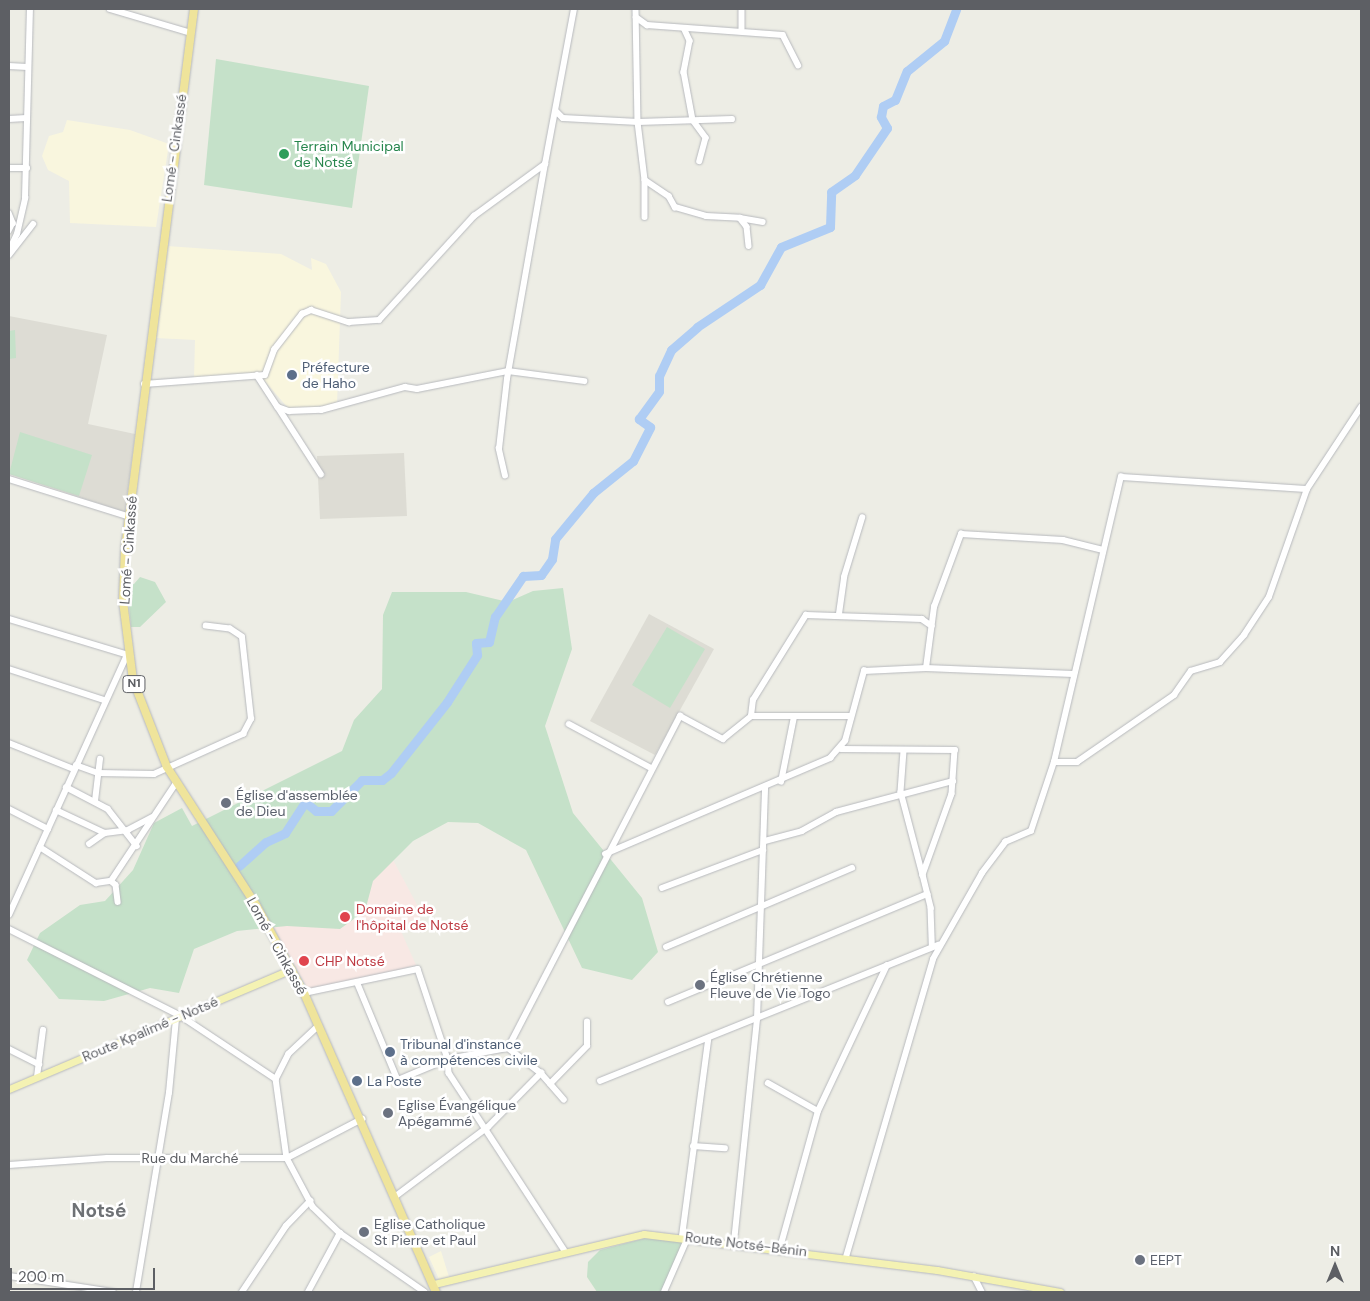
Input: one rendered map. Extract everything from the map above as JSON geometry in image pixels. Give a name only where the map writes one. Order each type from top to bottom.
[{"type":"highway","name":"Lomé - Cinkassé","points":[[194,9],[144,384],[130,517],[123,601],[127,655],[140,704],[167,767],[292,969],[362,1119],[435,1288]]},
{"type":"main road","name":"Route Kpalimé - Notsé","points":[[9,1089],[292,969]]},
{"type":"main road","name":"Route Notsé-Bénin","points":[[435,1288],[565,1251],[630,1236],[685,1236],[974,1276],[1060,1292]]},
{"type":"street","points":[[9,250],[18,234],[27,168],[26,118],[30,9]]},
{"type":"street","points":[[110,9],[191,33]]},
{"type":"street","points":[[505,476],[499,449],[508,371],[545,164],[557,112],[574,9]]},
{"type":"street","points":[[636,9],[638,122],[645,180],[645,217]]},
{"type":"street","points":[[742,9],[742,28]]},
{"type":"street","points":[[636,16],[647,25],[684,28],[742,28],[783,35],[798,65]]},
{"type":"street","points":[[684,28],[690,41],[684,72],[693,120],[706,138],[700,161]]},
{"type":"street","points":[[9,66],[27,66]]},
{"type":"street","points":[[557,112],[563,118],[638,122],[732,119]]},
{"type":"street","points":[[9,118],[26,118]]},
{"type":"street","points":[[144,384],[265,375],[270,357],[302,314],[320,311],[367,324],[379,320],[474,216],[545,164]]},
{"type":"street","points":[[9,168],[27,168]]},
{"type":"street","points":[[645,180],[669,196],[675,207],[706,216],[740,218],[763,222]]},
{"type":"street","points":[[9,213],[13,223],[9,231],[24,238]]},
{"type":"street","points":[[740,218],[747,227],[748,246]]},
{"type":"street","points":[[9,255],[33,224]]},
{"type":"street","points":[[278,407],[321,410],[405,387],[417,389],[508,371],[584,381]]},
{"type":"street","points":[[257,376],[321,474]]},
{"type":"street","points":[[1054,762],[1077,762],[1174,695],[1192,671],[1212,667],[1231,651],[1270,597],[1307,489],[1361,407]]},
{"type":"street","points":[[846,1257],[890,1097],[916,1027],[939,946],[1005,842],[1031,831],[1054,762],[1073,674],[1121,477],[1307,489]]},
{"type":"street","points":[[9,479],[130,517]]},
{"type":"street","points":[[839,614],[838,600],[862,518]]},
{"type":"street","points":[[926,668],[937,596],[961,534],[1063,540],[1103,550]]},
{"type":"street","points":[[751,716],[753,700],[800,618],[839,614],[922,619],[932,626]]},
{"type":"street","points":[[9,619],[127,655],[104,700],[9,915]]},
{"type":"street","points":[[9,743],[75,767],[98,773],[154,774],[243,734],[250,726],[242,637],[230,629],[206,626]]},
{"type":"street","points":[[841,748],[864,671],[926,668],[1073,674]]},
{"type":"street","points":[[9,669],[104,700]]},
{"type":"street","points":[[508,1048],[605,854],[680,716],[724,739],[751,716],[851,716]]},
{"type":"street","points":[[781,782],[794,717]]},
{"type":"street","points":[[570,724],[651,768]]},
{"type":"street","points":[[605,854],[781,782],[841,748],[904,751],[955,750],[953,781],[923,875]]},
{"type":"street","points":[[904,751],[901,792],[927,894],[932,945]]},
{"type":"street","points":[[95,801],[100,759]]},
{"type":"street","points":[[765,841],[901,792],[953,781]]},
{"type":"street","points":[[40,847],[96,883],[111,881],[137,846],[153,816],[176,783]]},
{"type":"street","points":[[66,787],[95,801],[128,830],[137,846]]},
{"type":"street","points":[[734,1242],[757,1019],[760,962],[759,909],[765,841],[765,788]]},
{"type":"street","points":[[9,809],[48,829]]},
{"type":"street","points":[[56,810],[105,833]]},
{"type":"street","points":[[89,844],[105,833],[128,830],[153,816]]},
{"type":"street","points":[[662,888],[763,850]]},
{"type":"street","points":[[666,947],[852,868]]},
{"type":"street","points":[[111,881],[118,902]]},
{"type":"street","points":[[668,1002],[760,962],[927,894]]},
{"type":"street","points":[[9,928],[178,1018],[276,1079]]},
{"type":"street","points":[[600,1081],[708,1041],[932,945],[939,946]]},
{"type":"street","points":[[780,1248],[818,1111],[887,965]]},
{"type":"street","points":[[304,993],[358,984],[418,969],[448,1059],[448,1073],[565,1251]]},
{"type":"street","points":[[358,984],[398,1080],[448,1059],[508,1048],[541,1073],[564,1099]]},
{"type":"street","points":[[136,1292],[178,1018]]},
{"type":"street","points":[[550,1084],[587,1046],[586,1022]]},
{"type":"street","points":[[319,1026],[289,1054],[276,1079],[287,1158],[310,1201],[340,1233],[425,1292]]},
{"type":"street","points":[[37,1077],[43,1030]]},
{"type":"street","points":[[664,1292],[685,1236],[692,1182],[693,1146],[708,1041]]},
{"type":"street","points":[[9,1049],[39,1064]]},
{"type":"street","points":[[396,1196],[484,1129],[541,1073]]},
{"type":"street","points":[[768,1083],[818,1111]]},
{"type":"street","name":"Rue du Marché","points":[[9,1165],[157,1158],[287,1158],[362,1119]]},
{"type":"street","points":[[693,1146],[725,1148]]},
{"type":"street","points":[[242,1292],[286,1226],[310,1201]]},
{"type":"street","points":[[308,1292],[340,1233]]},
{"type":"street","points":[[9,1276],[113,1292]]},
{"type":"street","points":[[974,1276],[982,1292]]},
{"type":"shaded area","points":[[67,120],[130,130],[169,144],[156,227],[70,223],[69,181],[48,170],[42,156],[49,136],[63,132]]},
{"type":"shaded area","points":[[167,246],[281,254],[312,270],[311,258],[326,264],[341,292],[337,405],[289,409],[262,378],[194,378],[195,340],[156,338]]},
{"type":"shaded area","points":[[9,316],[107,335],[88,424],[135,434],[125,512],[9,474]]},
{"type":"shaded area","points":[[404,453],[407,516],[320,519],[317,456]]},
{"type":"shaded area","points":[[649,614],[714,649],[655,755],[590,721]]},
{"type":"shaded area","name":"Domaine de l'hôpital de Notsé","points":[[384,843],[423,916],[400,929],[416,965],[338,987],[308,989],[257,897]]},
{"type":"shaded area","points":[[441,1251],[449,1277],[439,1279],[429,1257]]},
{"type":"green space","name":"Terrain Municipal de Notsé","points":[[216,59],[369,86],[352,208],[204,185]]},
{"type":"green space","points":[[15,330],[16,358],[9,359],[9,331]]},
{"type":"green space","points":[[20,432],[92,455],[79,496],[9,474]]},
{"type":"green space","points":[[140,577],[155,582],[166,602],[140,627],[131,627],[127,584],[134,584]]},
{"type":"green space","points":[[563,588],[572,649],[545,726],[573,813],[642,898],[658,952],[632,980],[582,968],[526,850],[478,823],[448,822],[413,841],[373,881],[365,911],[340,929],[287,926],[237,931],[194,949],[179,993],[150,988],[104,1001],[59,999],[27,960],[40,933],[80,905],[105,901],[133,870],[154,823],[182,808],[192,826],[342,751],[354,720],[382,689],[383,615],[392,592],[466,592],[508,602],[533,591]]},
{"type":"green space","points":[[667,627],[705,649],[670,708],[632,685]]},
{"type":"green space","points":[[650,1237],[684,1241],[663,1292],[597,1292],[587,1277],[588,1262],[600,1250]]},
{"type":"waterway","points":[[239,866],[266,842],[285,833],[305,802],[316,811],[331,811],[362,780],[382,780],[391,773],[447,702],[477,655],[476,643],[489,642],[495,617],[523,576],[541,575],[552,559],[555,539],[593,493],[633,461],[650,427],[639,419],[659,391],[659,376],[671,350],[697,327],[760,285],[781,247],[830,227],[831,192],[855,175],[887,128],[881,117],[883,106],[895,100],[907,71],[944,41],[956,9]]},
{"type":"place","name":"Terrain Municipal de Notsé","points":[[284,154]]},
{"type":"place","name":"Préfecture de Haho","points":[[292,375]]},
{"type":"place","name":"Église d'assemblée de Dieu","points":[[226,803]]},
{"type":"place","name":"Domaine de l'hôpital de Notsé","points":[[345,917]]},
{"type":"place","name":"CHP Notsé","points":[[304,961]]},
{"type":"place","name":"Église Chrétienne Fleuve de Vie Togo","points":[[700,985]]},
{"type":"place","name":"Tribunal d'instance à compétences civile","points":[[390,1052]]},
{"type":"place","name":"La Poste","points":[[357,1081]]},
{"type":"place","name":"Eglise Évangélique Apégammé","points":[[388,1113]]},
{"type":"place","name":"Eglise Catholique St Pierre et Paul","points":[[364,1232]]},
{"type":"place","name":"EEPT","points":[[1140,1260]]},
{"type":"district","name":"Notsé","points":[[99,1211]]}]
